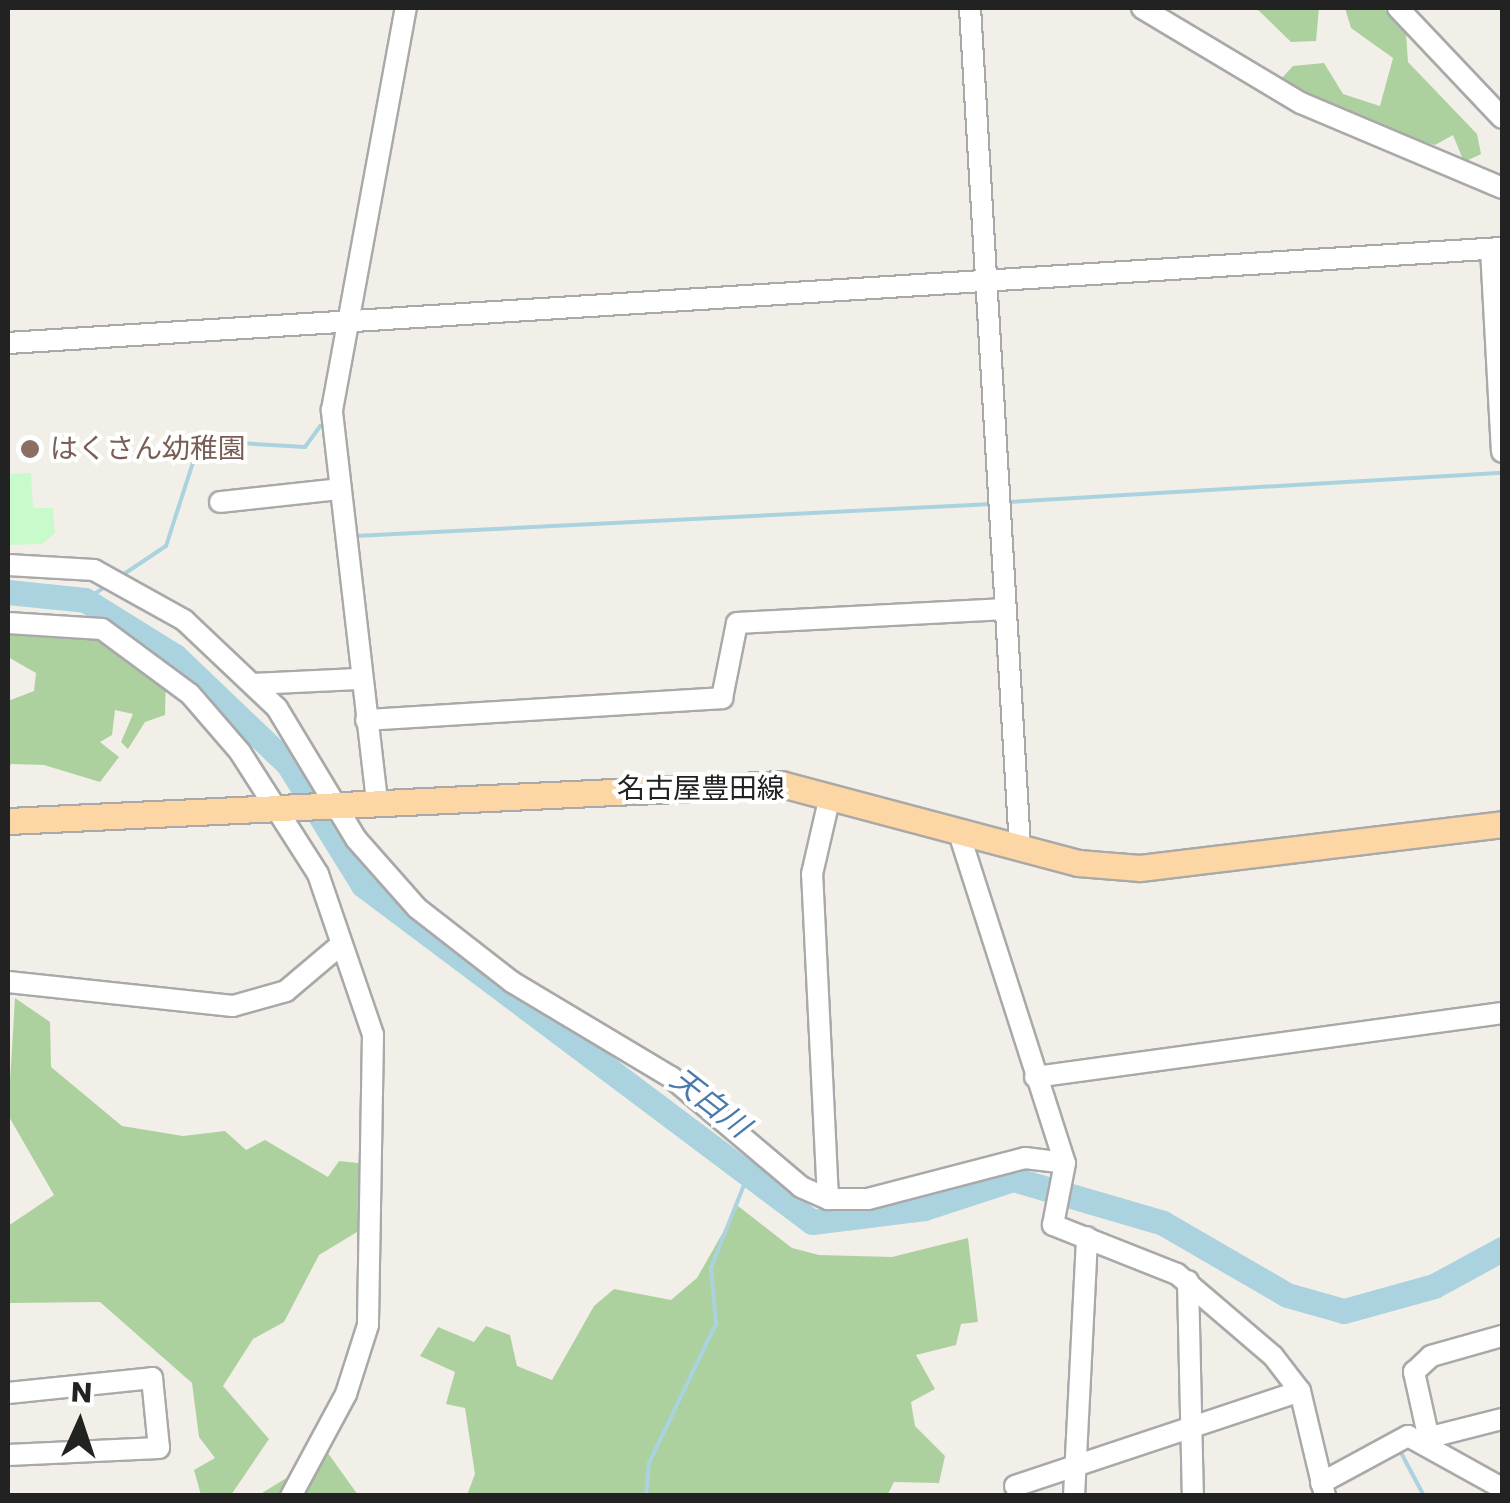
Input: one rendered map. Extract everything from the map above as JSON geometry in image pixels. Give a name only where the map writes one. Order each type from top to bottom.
[{"type":"main road","name":"名古屋豊田線","points":[[8,821],[735,783],[830,796],[1078,863],[1198,867],[1502,824]]},
{"type":"street","points":[[377,802],[358,679],[332,410],[406,8]]},
{"type":"street","points":[[970,8],[1020,847]]},
{"type":"street","points":[[1142,8],[1301,103],[1502,188]]},
{"type":"street","points":[[1398,8],[1502,118]]},
{"type":"street","points":[[8,343],[1497,249],[1502,452]]},
{"type":"street","points":[[220,502],[340,489]]},
{"type":"street","points":[[8,564],[94,570],[132,584],[253,684],[375,865],[417,908],[512,982],[671,1077],[775,1167],[828,1199],[887,1196],[1025,1158],[1065,1164]]},
{"type":"street","points":[[366,720],[722,698],[737,622],[1006,609]]},
{"type":"street","points":[[8,623],[86,624],[132,644],[190,694],[281,806],[318,874],[377,1055],[368,1325],[346,1394],[291,1496]]},
{"type":"street","points":[[253,684],[358,679]]},
{"type":"street","points":[[828,1199],[812,874],[830,796]]},
{"type":"street","points":[[958,830],[1065,1164],[1053,1225],[1188,1281],[1300,1391],[1323,1489],[1386,1443],[1424,1438],[1502,1418]]},
{"type":"street","points":[[8,982],[233,1006],[286,991],[339,946]]},
{"type":"street","points":[[1036,1077],[1502,1013]]},
{"type":"street","points":[[1074,1496],[1086,1237]]},
{"type":"street","points":[[1188,1281],[1193,1496]]},
{"type":"street","points":[[1502,1336],[1431,1356],[1414,1372],[1424,1438],[1502,1488]]},
{"type":"street","points":[[8,1393],[152,1378],[159,1448],[8,1455]]},
{"type":"street","points":[[1016,1486],[1300,1391]]},
{"type":"green space","points":[[1256,8],[1319,8],[1316,41],[1291,42]]},
{"type":"green space","points":[[1345,8],[1383,8],[1406,33],[1408,62],[1477,134],[1481,154],[1464,162],[1453,135],[1435,145],[1373,127],[1279,81],[1293,66],[1324,63],[1343,94],[1380,106],[1393,58],[1351,28]]},
{"type":"green space","points":[[31,473],[33,508],[53,508],[55,533],[42,544],[8,545],[8,474]]},
{"type":"green space","points":[[86,628],[166,675],[165,715],[145,722],[128,749],[121,742],[133,714],[115,710],[112,735],[100,742],[119,757],[100,782],[44,765],[11,764],[8,773],[8,701],[34,691],[36,673],[8,657],[8,631]]},
{"type":"green space","points":[[15,998],[50,1022],[51,1067],[122,1126],[183,1136],[225,1131],[246,1150],[265,1140],[328,1177],[339,1161],[367,1164],[362,1229],[319,1255],[284,1322],[253,1339],[223,1386],[269,1439],[231,1495],[201,1495],[194,1470],[215,1458],[199,1437],[192,1383],[100,1302],[8,1303],[8,1226],[54,1195],[8,1115]]},
{"type":"green space","points":[[738,1206],[792,1248],[819,1255],[892,1257],[968,1238],[978,1322],[961,1324],[956,1345],[916,1355],[935,1389],[911,1402],[915,1426],[945,1456],[939,1483],[894,1482],[887,1496],[467,1495],[475,1474],[465,1408],[446,1404],[455,1372],[420,1356],[438,1327],[474,1342],[486,1326],[510,1335],[517,1366],[552,1380],[594,1306],[614,1289],[671,1300],[697,1278]]},
{"type":"green space","points":[[325,1449],[358,1495],[257,1496],[293,1474]]},
{"type":"waterway","points":[[121,576],[166,546],[196,453],[222,442],[305,447],[320,426]]},
{"type":"waterway","points":[[1008,502],[1502,473]]},
{"type":"waterway","points":[[355,536],[992,504]]},
{"type":"waterway","points":[[85,600],[105,587]]},
{"type":"waterway","name":"天白川","points":[[8,592],[85,600],[175,656],[288,764],[363,885],[812,1222],[924,1208],[1013,1179],[1163,1223],[1287,1295],[1344,1311],[1434,1286],[1502,1249]]},
{"type":"waterway","points":[[646,1496],[649,1463],[716,1324],[711,1268],[748,1175]]},
{"type":"waterway","points":[[1399,1449],[1424,1496]]},
{"type":"place","name":"はくさん幼稚園","points":[[30,449]]}]
